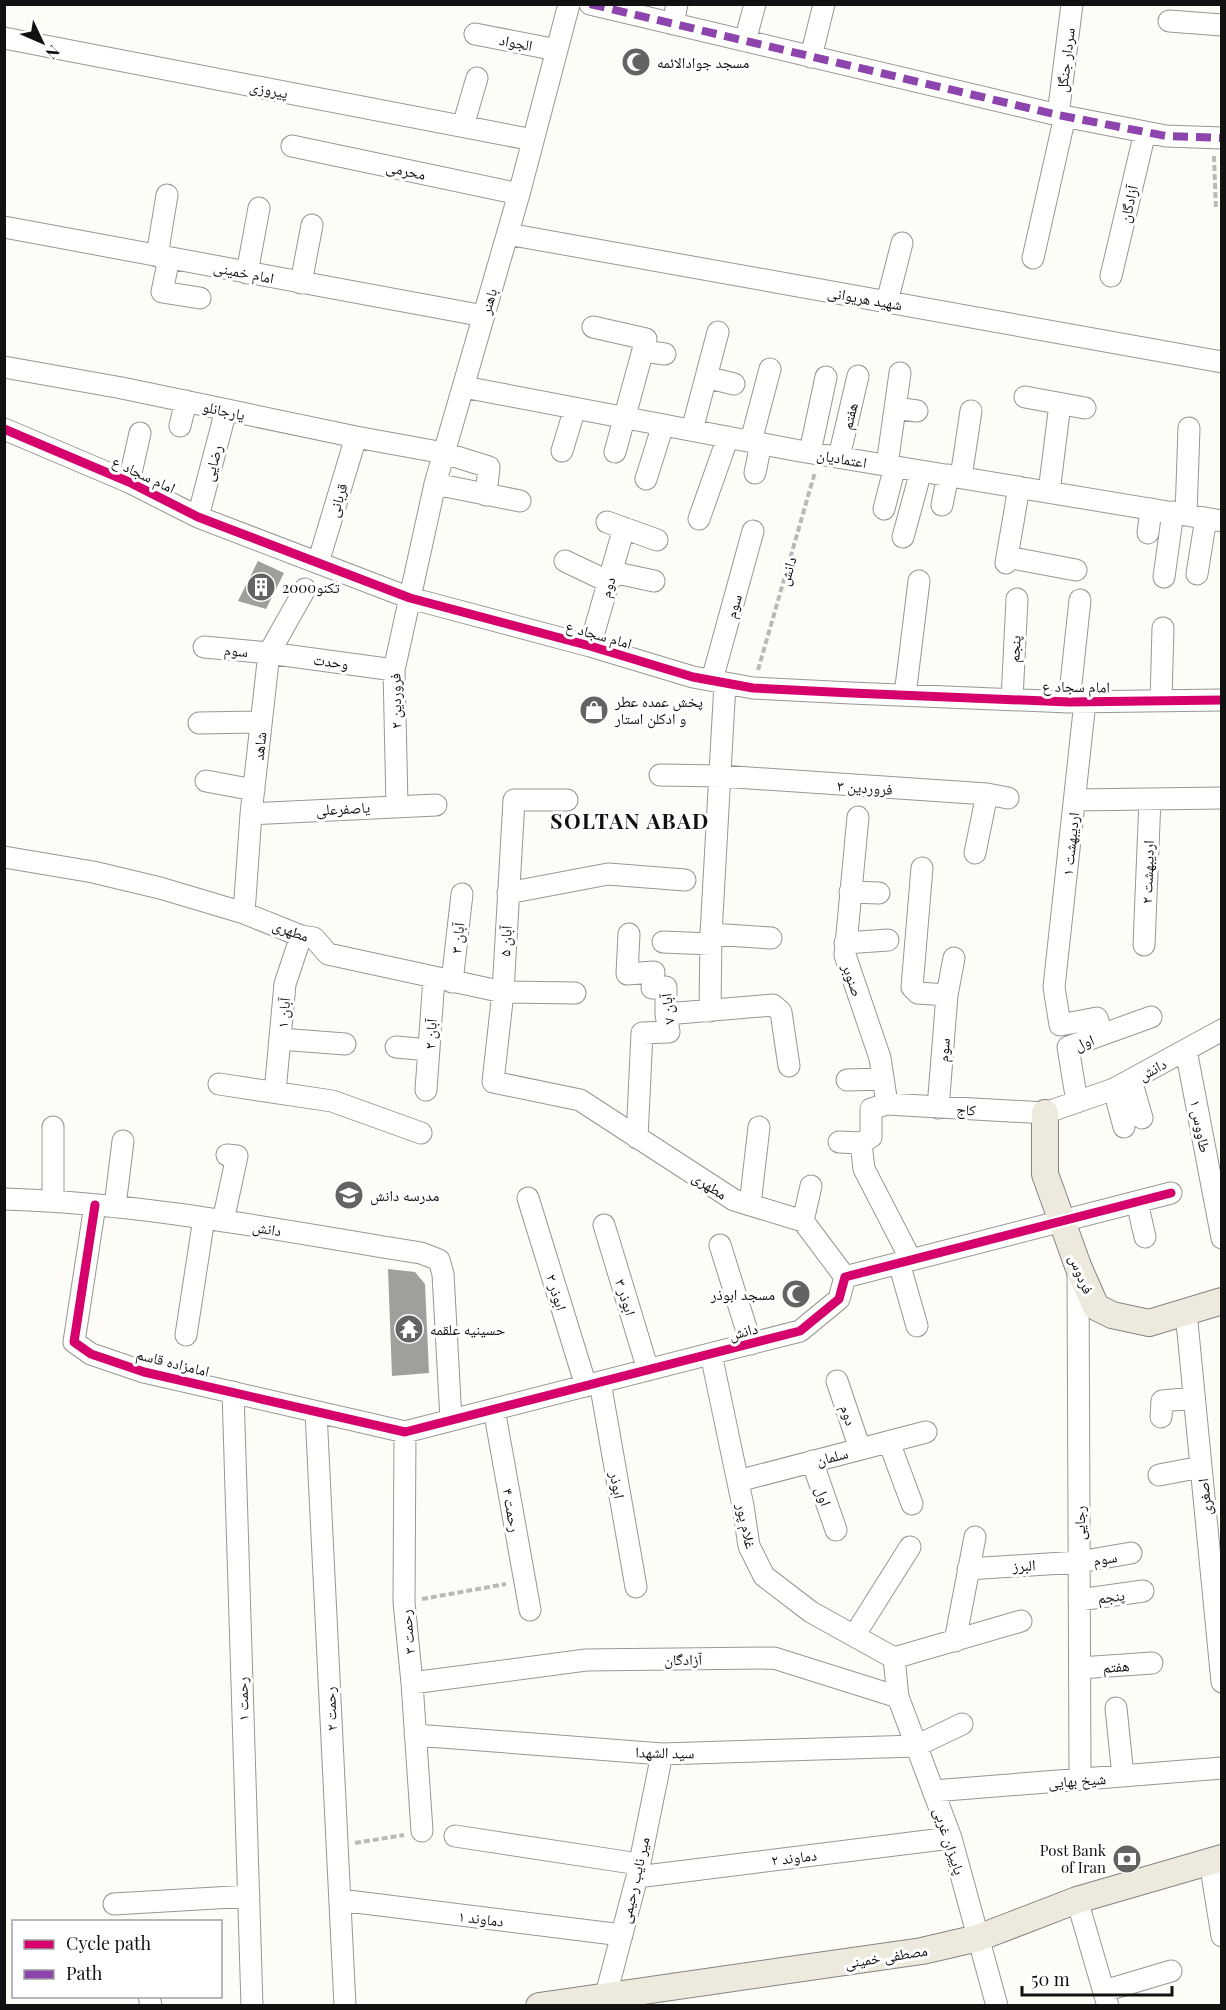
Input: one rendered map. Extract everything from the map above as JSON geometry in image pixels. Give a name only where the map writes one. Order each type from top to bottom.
[{"type":"main road","name":"فردوس","points":[[1046,1113],[1045,1174],[1078,1266],[1096,1307],[1112,1315],[1149,1323],[1185,1312],[1221,1305]]},
{"type":"main road","name":"مصطفی خمینی","points":[[538,2006],[603,2001],[922,1951],[978,1938],[1077,1900],[1216,1860]]},
{"type":"street","name":"باهنر","points":[[410,598],[435,484],[508,234],[569,4]]},
{"type":"street","points":[[590,4],[675,14],[745,41],[1062,115],[1166,136],[1218,138]]},
{"type":"street","points":[[745,41],[755,4]]},
{"type":"street","points":[[811,57],[824,4]]},
{"type":"street","name":"سردار جنگل","points":[[1033,258],[1062,115],[1072,4]]},
{"type":"street","points":[[1169,21],[1221,25]]},
{"type":"street","name":"الجواد","points":[[475,34],[557,50]]},
{"type":"street","name":"پیروزی","points":[[4,38],[533,140]]},
{"type":"street","points":[[463,126],[477,78]]},
{"type":"street","name":"آزادگان","points":[[1111,276],[1145,132]]},
{"type":"street","name":"محرمی","points":[[292,146],[519,194]]},
{"type":"street","points":[[167,195],[162,292],[199,304],[205,265]]},
{"type":"street","points":[[247,273],[259,207]]},
{"type":"street","points":[[301,283],[312,225]]},
{"type":"street","name":"امام خمینی","points":[[4,227],[484,316]]},
{"type":"street","name":"شهید هریوانی","points":[[508,234],[1221,362]]},
{"type":"street","name":"شهید هریوانی","points":[[888,298],[902,243]]},
{"type":"street","points":[[593,327],[646,339],[615,452]]},
{"type":"street","points":[[692,430],[718,332]]},
{"type":"street","points":[[643,351],[665,354]]},
{"type":"street","name":"یارجانلو","points":[[4,367],[122,388],[444,453],[489,467],[486,495]]},
{"type":"street","points":[[755,473],[756,442],[770,369]]},
{"type":"street","points":[[884,509],[891,466],[900,373]]},
{"type":"street","points":[[823,454],[826,376]]},
{"type":"street","name":"هفتم","points":[[823,454],[858,376]]},
{"type":"street","points":[[706,377],[734,384]]},
{"type":"street","name":"اعتمادیان","points":[[464,387],[891,466],[1196,516]]},
{"type":"street","points":[[1026,397],[1085,408]]},
{"type":"street","points":[[180,426],[186,401]]},
{"type":"street","points":[[1049,492],[1060,404]]},
{"type":"street","points":[[562,451],[575,408]]},
{"type":"street","points":[[895,408],[917,411]]},
{"type":"street","name":"رضایی","points":[[198,517],[226,410]]},
{"type":"street","points":[[942,505],[954,476],[971,411]]},
{"type":"street","points":[[646,479],[663,425]]},
{"type":"street","points":[[1189,428],[1196,516],[1197,574]]},
{"type":"street","name":"امام سجاد ع","points":[[4,429],[129,482],[198,517],[410,598],[590,646],[693,677],[753,688],[1077,702],[1221,700]]},
{"type":"street","points":[[129,482],[140,433]]},
{"type":"street","name":"قربانی","points":[[318,562],[356,437]]},
{"type":"street","points":[[699,519],[728,437]]},
{"type":"street","points":[[903,537],[921,471]]},
{"type":"street","points":[[435,484],[519,501]]},
{"type":"street","points":[[1019,487],[1006,560],[1076,570]]},
{"type":"street","points":[[1148,533],[1151,509]]},
{"type":"street","points":[[1164,577],[1196,516]]},
{"type":"street","name":"دوم","points":[[590,646],[611,577],[615,525],[657,540]]},
{"type":"street","name":"سوم","points":[[719,682],[753,531]]},
{"type":"street","points":[[565,561],[611,577],[654,581]]},
{"type":"street","points":[[905,694],[920,581]]},
{"type":"street","name":"شاهد","points":[[244,913],[251,814],[269,653],[305,589]]},
{"type":"street","name":"فروردین ۲","points":[[397,805],[394,670],[410,598]]},
{"type":"street","name":"پنجم","points":[[1012,699],[1017,599]]},
{"type":"street","name":"اردیبهشت ۱","points":[[1080,600],[1075,800],[1054,987],[1060,1025],[1097,1018],[1102,1035]]},
{"type":"street","points":[[1161,700],[1163,628]]},
{"type":"street","name":"سوم","points":[[204,647],[269,653]]},
{"type":"street","name":"وحدت","points":[[269,653],[394,670]]},
{"type":"street","points":[[710,1011],[711,939],[721,776],[719,682]]},
{"type":"street","points":[[199,723],[261,722]]},
{"type":"street","name":"فروردین ۳","points":[[660,775],[721,776],[987,794],[1008,798]]},
{"type":"street","points":[[206,781],[254,790]]},
{"type":"street","points":[[975,854],[987,794]]},
{"type":"street","points":[[1075,800],[1221,798]]},
{"type":"street","name":"اردیبهشت ۲","points":[[1144,945],[1150,799]]},
{"type":"street","name":"آبان ۵","points":[[493,1082],[503,992],[514,800],[567,800]]},
{"type":"street","name":"یاصفرعلی","points":[[251,814],[397,805],[436,805]]},
{"type":"street","name":"صنوبر","points":[[858,817],[845,955],[880,1058],[887,1104]]},
{"type":"street","name":"مطهری","points":[[4,857],[93,872],[160,888],[244,913],[301,936],[314,938],[328,954],[503,992],[575,993]]},
{"type":"street","points":[[922,868],[912,987],[918,993],[947,995]]},
{"type":"street","points":[[508,893],[608,874],[685,880]]},
{"type":"street","points":[[850,892],[879,893]]},
{"type":"street","name":"آبان ۳","points":[[443,980],[462,894]]},
{"type":"street","name":"آبان ۷","points":[[628,934],[627,974],[654,972],[652,988],[666,987],[669,1032],[642,1034],[637,1138]]},
{"type":"street","name":"آبان ۱","points":[[275,1092],[285,984],[301,936]]},
{"type":"street","points":[[663,942],[771,938]]},
{"type":"street","points":[[845,943],[888,940]]},
{"type":"street","name":"سوم","points":[[938,1107],[947,995],[954,958]]},
{"type":"street","name":"آبان ۲","points":[[426,1090],[429,1050],[443,980]]},
{"type":"street","points":[[666,1014],[773,1005],[781,1012],[789,1066]]},
{"type":"street","name":"اول","points":[[1077,1102],[1068,1047],[1151,1017]]},
{"type":"street","name":"دانش","points":[[1046,1113],[1123,1084],[1221,1030]]},
{"type":"street","points":[[280,1039],[345,1044]]},
{"type":"street","points":[[396,1047],[429,1050]]},
{"type":"street","name":"طاووس ۱","points":[[1186,1050],[1221,1238]]},
{"type":"street","points":[[847,1080],[883,1079]]},
{"type":"street","name":"مطهری","points":[[493,1082],[580,1100],[734,1200],[803,1221]]},
{"type":"street","points":[[219,1084],[332,1101],[422,1133]]},
{"type":"street","points":[[1123,1084],[1133,1122]]},
{"type":"street","points":[[839,1142],[861,1143],[872,1137],[871,1109],[887,1104]]},
{"type":"street","name":"کاج","points":[[887,1104],[1046,1113]]},
{"type":"street","points":[[52,1200],[53,1127]]},
{"type":"street","points":[[750,1205],[759,1127]]},
{"type":"street","points":[[105,1206],[123,1141]]},
{"type":"street","points":[[861,1143],[864,1169],[905,1262],[917,1326]]},
{"type":"street","points":[[186,1335],[214,1220],[237,1156],[227,1155]]},
{"type":"street","points":[[811,1186],[803,1221],[845,1277],[1172,1193]]},
{"type":"street","name":"ابوذر ۲","points":[[528,1198],[593,1384]]},
{"type":"street","name":"دانش","points":[[4,1199],[52,1200],[214,1220],[422,1253],[440,1260],[443,1274],[451,1420]]},
{"type":"street","points":[[1137,1202],[1145,1237]]},
{"type":"street","name":"امامزاده قاسم","points":[[105,1206],[74,1342],[91,1354],[144,1372],[405,1432]]},
{"type":"street","name":"ابوذر ۳","points":[[604,1225],[648,1370]]},
{"type":"street","points":[[720,1245],[751,1344]]},
{"type":"street","name":"رجایی","points":[[1078,1266],[1080,1779]]},
{"type":"street","name":"دانش","points":[[405,1432],[800,1331],[839,1299],[845,1277]]},
{"type":"street","name":"اصغری","points":[[1185,1312],[1221,1682]]},
{"type":"street","name":"غلام پور","points":[[711,1354],[738,1481],[749,1546],[764,1576],[811,1612],[894,1658]]},
{"type":"street","name":"دوم","points":[[837,1381],[860,1449]]},
{"type":"street","name":"ابوذر","points":[[593,1384],[636,1587]]},
{"type":"street","name":"رحمت ۱","points":[[233,1392],[252,2006]]},
{"type":"street","points":[[1161,1417],[1162,1401],[1194,1398]]},
{"type":"street","name":"رحمت ۴","points":[[494,1409],[530,1610]]},
{"type":"street","name":"رحمت ۲","points":[[316,1412],[345,2006]]},
{"type":"street","name":"رحمت ۳","points":[[405,1432],[404,1602],[422,1832]]},
{"type":"street","name":"سلمان","points":[[738,1481],[926,1432]]},
{"type":"street","points":[[889,1442],[912,1504]]},
{"type":"street","name":"اول","points":[[813,1461],[836,1530]]},
{"type":"street","points":[[1159,1475],[1201,1467]]},
{"type":"street","points":[[955,1641],[975,1537]]},
{"type":"street","points":[[854,1636],[910,1547]]},
{"type":"street","name":"سوم","points":[[1079,1562],[1131,1553]]},
{"type":"street","name":"البرز","points":[[968,1569],[1079,1562]]},
{"type":"street","name":"پنجم","points":[[1079,1600],[1143,1591]]},
{"type":"street","points":[[962,1724],[916,1746],[898,1697],[894,1658],[1020,1621]]},
{"type":"street","name":"آزادگان","points":[[412,1683],[586,1660],[774,1658],[898,1697]]},
{"type":"street","name":"هفتم","points":[[1080,1668],[1152,1664]]},
{"type":"street","points":[[1116,1708],[1123,1776]]},
{"type":"street","name":"سید الشهدا","points":[[415,1735],[662,1754],[916,1746]]},
{"type":"street","name":"پاییزان غربی","points":[[916,1746],[951,1838],[998,2006]]},
{"type":"street","name":"میر نایب رحیمی","points":[[603,2001],[638,1870],[662,1754]]},
{"type":"street","name":"شیخ بهایی","points":[[933,1791],[1221,1768]]},
{"type":"street","name":"دماوند ۲","points":[[455,1836],[638,1870],[951,1838]]},
{"type":"street","points":[[1216,1860],[1221,1936]]},
{"type":"street","points":[[114,1904],[249,1896]]},
{"type":"street","name":"دماوند ۱","points":[[340,1900],[622,1935]]},
{"type":"street","points":[[1077,1900],[1106,1998],[1171,1971]]},
{"type":"path","points":[[1216,210],[1218,138]]},
{"type":"path","points":[[404,1602],[525,1580]]},
{"type":"path","points":[[337,1846],[422,1832]]},
{"type":"building","name":"تکنو2000","points":[[258,561],[284,573],[266,609],[238,601]]},
{"type":"building","name":"حسینیه علقمه","points":[[388,1269],[415,1272],[425,1284],[429,1373],[392,1376]]},
{"type":"marked path","points":[[590,4],[1058,115],[1166,136],[1222,138]]},
{"type":"cycle path","points":[[4,429],[129,482],[198,517],[410,598],[590,646],[693,677],[753,688],[851,693],[1069,702],[1222,700]]},
{"type":"cycle path","points":[[95,1205],[74,1342],[91,1354],[144,1372],[405,1432],[800,1331],[839,1299],[845,1277],[1171,1193]]},
{"type":"place","name":"مسجد جوادالائمه","points":[[636,62]]},
{"type":"place","name":"تکنو2000","points":[[261,587]]},
{"type":"place","name":"پخش عمده عطر و ادکلن استار","points":[[594,710]]},
{"type":"place","name":"مدرسه دانش","points":[[349,1195]]},
{"type":"place","name":"مسجد ابوذر","points":[[796,1294]]},
{"type":"place","name":"حسینیه علقمه","points":[[409,1329]]},
{"type":"place","name":"Post Bank of Iran","points":[[1127,1859]]},
{"type":"district","name":"SOLTAN ABAD","points":[[630,820]]}]
